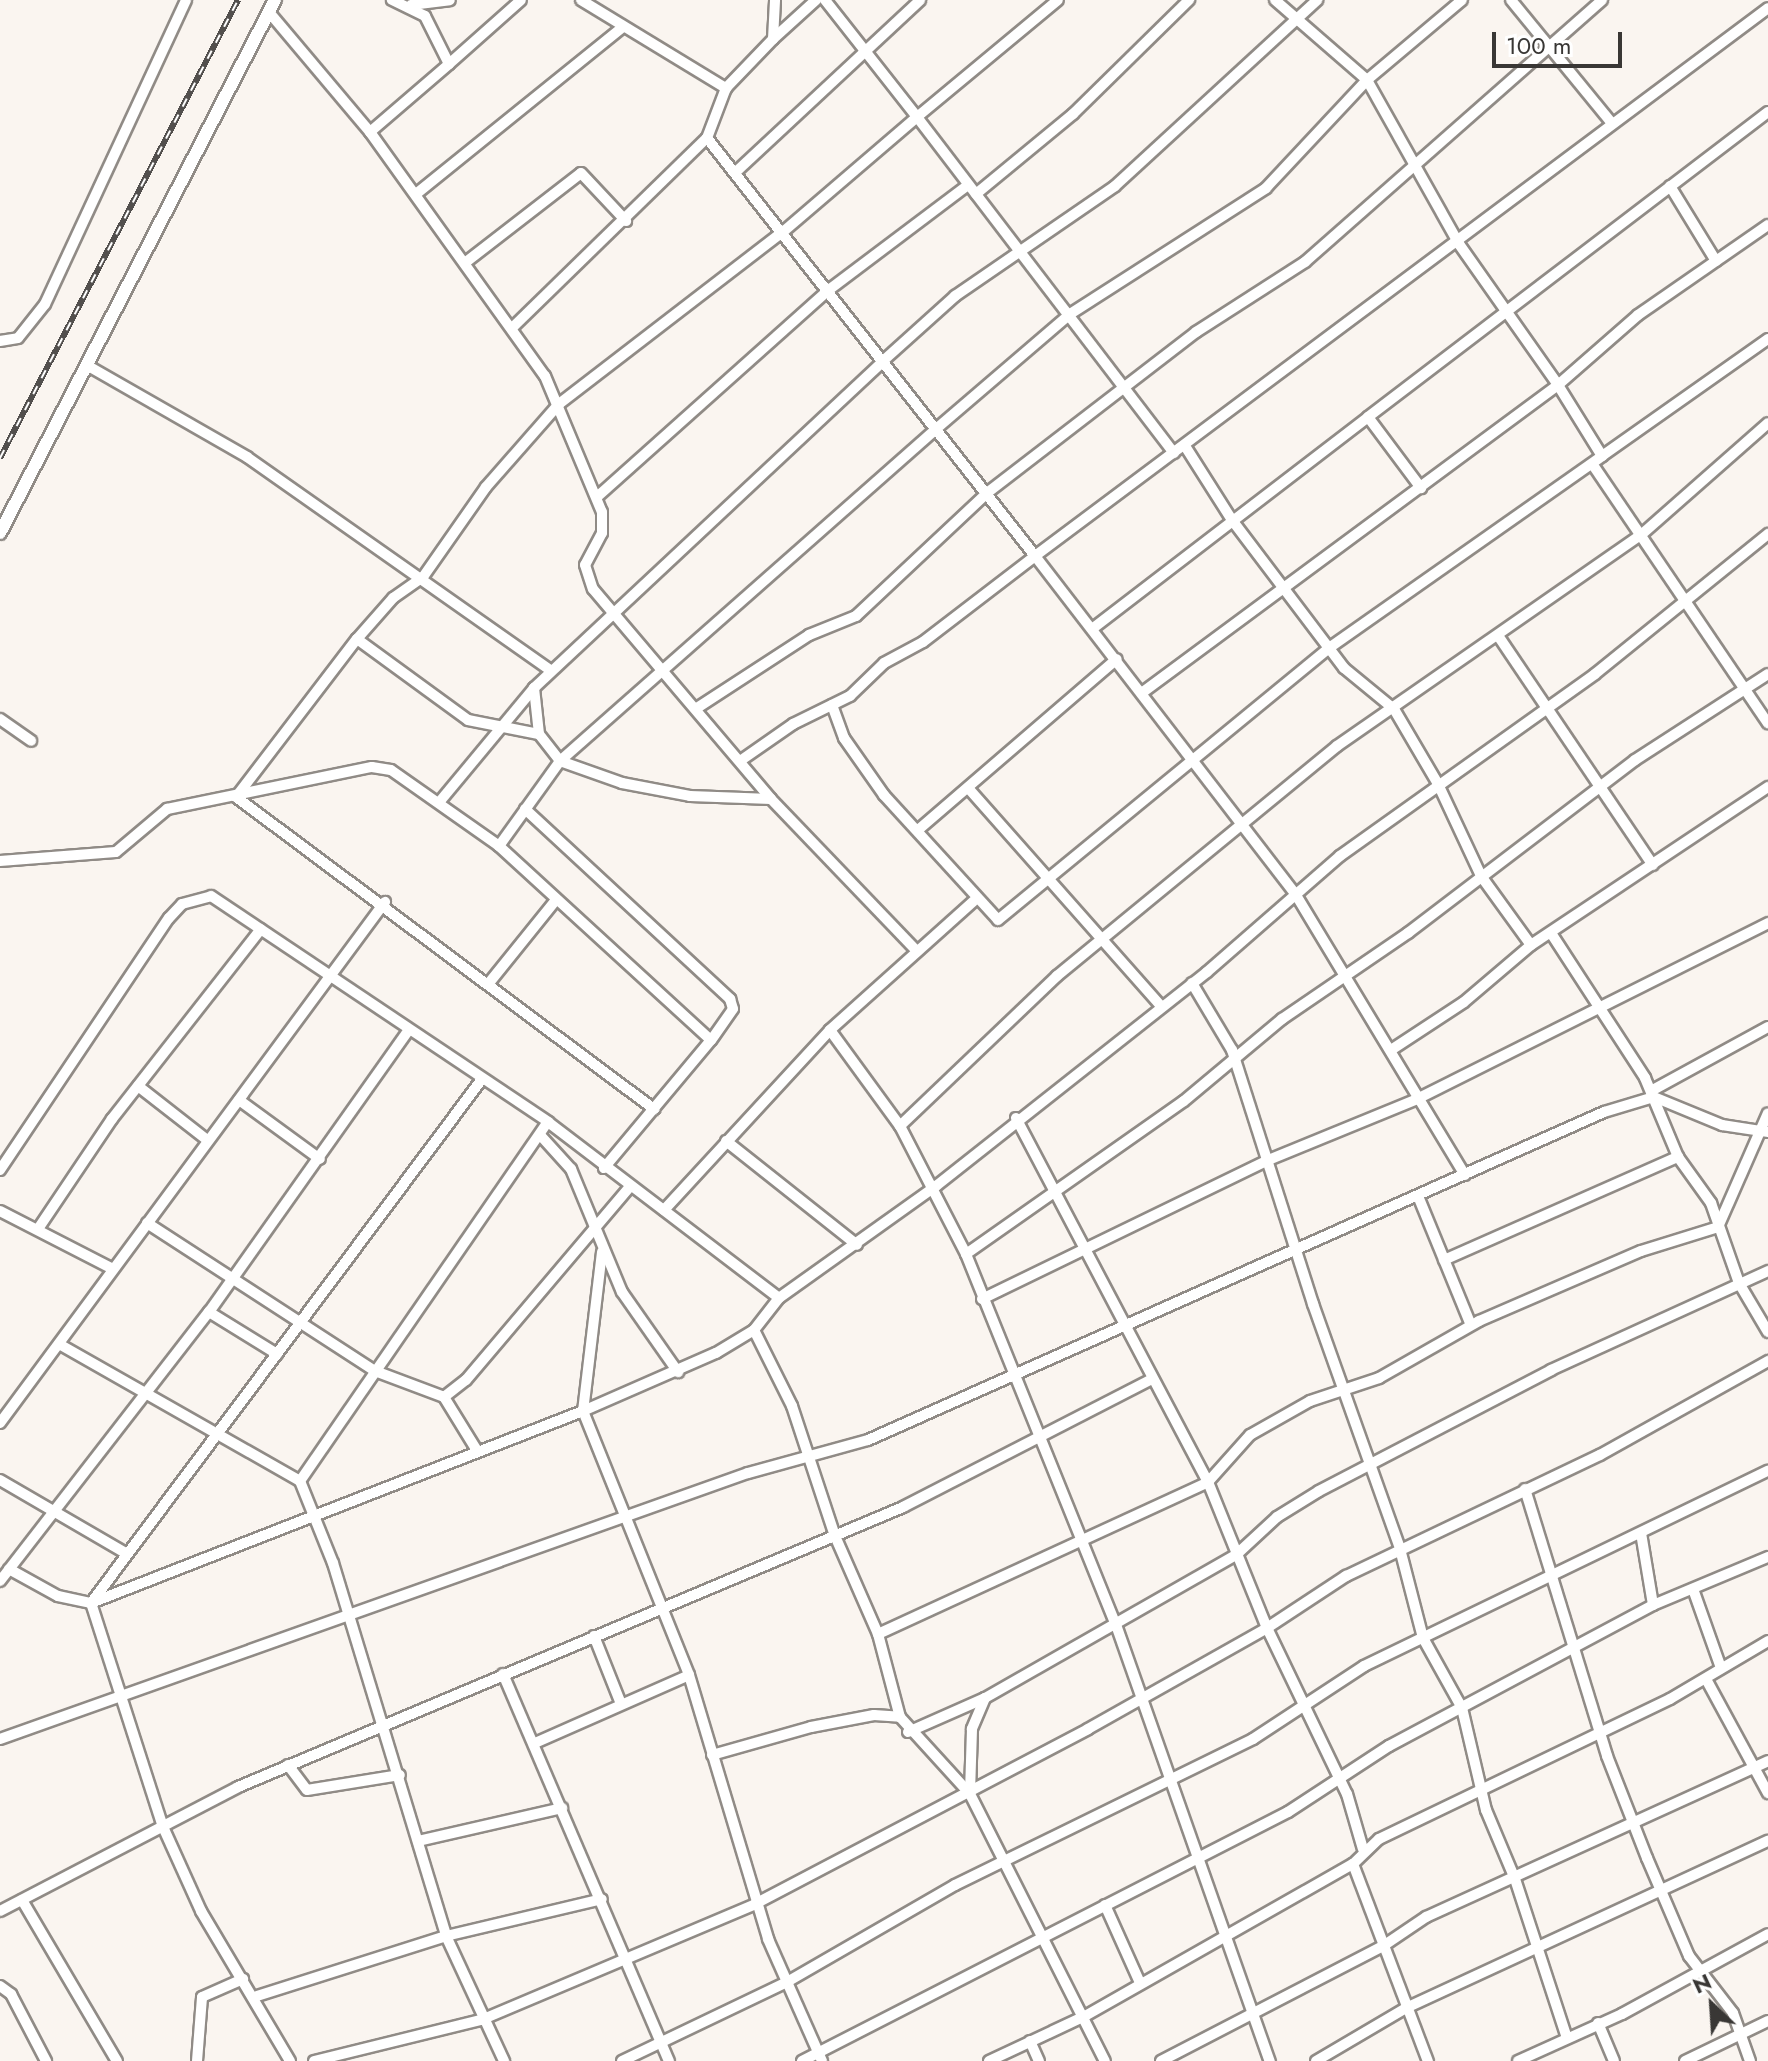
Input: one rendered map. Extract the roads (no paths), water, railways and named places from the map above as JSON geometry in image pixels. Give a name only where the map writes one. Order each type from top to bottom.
[{"type":"street","points":[[0,341],[28,329],[60,277],[186,0]]},
{"type":"street","points":[[392,0],[409,5],[425,16],[449,64]]},
{"type":"street","points":[[409,5],[450,0]]},
{"type":"street","points":[[370,132],[521,0]]},
{"type":"street","points":[[581,0],[726,88]]},
{"type":"street","points":[[773,39],[775,0]]},
{"type":"street","points":[[513,327],[626,221],[707,138],[726,88],[816,0]]},
{"type":"street","points":[[825,0],[1024,252],[1174,453]]},
{"type":"street","points":[[738,170],[863,48],[920,0]]},
{"type":"street","points":[[236,797],[357,639],[393,598],[423,577],[486,487],[559,404],[784,231],[1058,0]]},
{"type":"street","points":[[597,497],[830,289],[1073,114],[1189,0]]},
{"type":"street","points":[[1275,0],[1367,80],[1459,244],[1558,385],[1602,456]]},
{"type":"street","points":[[441,800],[498,727],[551,671],[884,360],[955,296],[1024,252],[1115,186],[1317,0]]},
{"type":"street","points":[[499,846],[560,761],[664,673],[936,429],[1070,314],[1266,188],[1367,80],[1462,0]]},
{"type":"street","points":[[1511,0],[1611,122]]},
{"type":"street","points":[[697,708],[809,635],[856,616],[987,493],[1128,390],[1196,332],[1305,262],[1602,0]]},
{"type":"street","points":[[0,533],[90,367],[272,6],[370,132],[513,327],[559,404],[604,522],[586,574],[613,613],[697,708],[771,799],[917,951]]},
{"type":"street","points":[[740,761],[832,705],[1459,244],[1611,122],[1768,8]]},
{"type":"street","points":[[416,194],[623,27]]},
{"type":"street","points":[[1092,629],[1768,112]]},
{"type":"street","points":[[707,138],[738,170],[936,429],[1194,755],[1296,895],[1465,1175]]},
{"type":"street","points":[[466,262],[581,173],[626,221]]},
{"type":"street","points":[[1670,186],[1716,261]]},
{"type":"street","points":[[1143,692],[1558,385],[1638,315],[1768,225]]},
{"type":"street","points":[[832,705],[850,749],[974,901],[998,920],[1046,875],[1329,648],[1768,339]]},
{"type":"street","points":[[90,367],[247,457],[423,577],[551,671]]},
{"type":"street","points":[[1368,417],[1421,488]]},
{"type":"street","points":[[900,1126],[1102,937],[1246,827],[1337,746],[1499,637],[1641,535],[1768,423]]},
{"type":"street","points":[[1185,446],[1232,520],[1329,648],[1394,709],[1438,784],[1481,876],[1531,945]]},
{"type":"street","points":[[1593,465],[1768,723]]},
{"type":"street","points":[[9,1569],[58,1596],[91,1603],[315,1511],[583,1411],[678,1372],[754,1330],[779,1298],[936,1186],[1016,1118],[1192,983],[1296,895],[1438,784],[1686,600],[1720,567],[1768,534]]},
{"type":"street","points":[[1499,637],[1653,865]]},
{"type":"street","points":[[357,639],[464,718],[539,734]]},
{"type":"street","points":[[918,830],[1117,659]]},
{"type":"street","points":[[966,1254],[1236,1060],[1282,1019],[1345,978],[1598,787],[1768,674]]},
{"type":"street","points":[[534,688],[539,734],[560,761],[665,791],[771,799]]},
{"type":"street","points":[[0,719],[31,741]]},
{"type":"street","points":[[0,861],[116,852],[167,809],[378,766],[441,800],[499,846],[711,1040]]},
{"type":"street","points":[[1391,1050],[1464,1002],[1531,945],[1768,787]]},
{"type":"street","points":[[969,789],[1162,1007]]},
{"type":"street","points":[[236,797],[385,902],[654,1109]]},
{"type":"street","points":[[525,809],[730,999],[733,1009],[711,1040],[604,1168]]},
{"type":"street","points":[[0,1170],[182,904],[211,896],[548,1122],[629,1188],[664,1210],[779,1298]]},
{"type":"street","points":[[489,983],[556,900]]},
{"type":"street","points":[[664,1210],[830,1030],[974,901]]},
{"type":"street","points":[[0,1423],[385,902]]},
{"type":"street","points":[[982,1299],[1266,1161],[1417,1099],[1596,1004],[1655,983],[1768,923]]},
{"type":"street","points":[[38,1229],[138,1086],[261,929]]},
{"type":"street","points":[[1551,933],[1652,1094],[1678,1157],[1711,1203],[1739,1283],[1768,1332]]},
{"type":"street","points":[[1192,983],[1236,1060],[1266,1161],[1346,1385],[1400,1549],[1423,1638],[1462,1708],[1479,1790],[1515,1879],[1567,2038]]},
{"type":"street","points":[[0,1739],[117,1693],[631,1519],[809,1454],[868,1440],[1122,1324],[1297,1250],[1604,1112],[1652,1094],[1768,1027]]},
{"type":"street","points":[[0,1581],[234,1279],[409,1030]]},
{"type":"street","points":[[830,1030],[900,1126],[936,1186],[966,1254],[1115,1622],[1169,1778],[1257,2012],[1270,2061]]},
{"type":"street","points":[[91,1603],[482,1079]]},
{"type":"street","points":[[138,1086],[207,1140]]},
{"type":"street","points":[[1652,1094],[1764,1133]]},
{"type":"street","points":[[239,1100],[320,1159]]},
{"type":"street","points":[[878,1634],[1083,1544],[1208,1482],[1250,1435],[1346,1385],[1379,1378],[1471,1325],[1647,1248],[1718,1227],[1764,1133],[1768,1113]]},
{"type":"street","points":[[1016,1118],[1087,1249],[1150,1380],[1208,1482],[1267,1628],[1339,1783],[1363,1849]]},
{"type":"street","points":[[300,1481],[548,1122]]},
{"type":"street","points":[[541,1136],[579,1184],[590,1226],[602,1252],[678,1372]]},
{"type":"street","points":[[726,1141],[857,1245]]},
{"type":"street","points":[[1444,1260],[1678,1157]]},
{"type":"street","points":[[444,1397],[466,1380],[590,1226],[629,1188]]},
{"type":"street","points":[[1418,1196],[1471,1325]]},
{"type":"street","points":[[0,1211],[113,1269]]},
{"type":"street","points":[[147,1223],[375,1371],[444,1397],[476,1449]]},
{"type":"street","points":[[602,1252],[583,1411],[631,1519],[664,1606],[689,1675],[755,1904],[820,2057]]},
{"type":"street","points":[[908,1732],[985,1698],[1237,1554],[1277,1517],[1499,1395],[1768,1271]]},
{"type":"street","points":[[209,1312],[277,1354]]},
{"type":"street","points":[[754,1330],[809,1454],[835,1536],[878,1634],[900,1717],[908,1732],[970,1794],[1008,1860],[1105,2061]]},
{"type":"street","points":[[59,1344],[145,1396],[300,1481],[315,1511],[400,1775],[446,1936],[481,2020],[504,2061]]},
{"type":"street","points":[[314,2061],[481,2020],[630,1962],[755,1904],[970,1794],[1267,1628],[1400,1549],[1600,1455],[1768,1361]]},
{"type":"street","points":[[0,1911],[288,1765],[835,1536],[1039,1440],[1150,1380]]},
{"type":"street","points":[[622,2061],[787,1982],[1008,1860],[1138,1799],[1169,1778],[1304,1708],[1364,1666],[1768,1471]]},
{"type":"street","points":[[0,1480],[127,1554]]},
{"type":"street","points":[[1525,1489],[1555,1576],[1600,1732],[1634,1824],[1662,1894],[1700,1970],[1712,1978],[1750,2061]]},
{"type":"street","points":[[1641,1533],[1653,1605]]},
{"type":"street","points":[[802,2061],[820,2057],[1339,1783],[1389,1746],[1576,1651],[1653,1605],[1768,1557]]},
{"type":"street","points":[[1693,1589],[1721,1668]]},
{"type":"street","points":[[91,1603],[117,1693],[163,1827],[201,1911],[257,1996],[290,2061]]},
{"type":"street","points":[[594,1636],[621,1704]]},
{"type":"street","points":[[989,2061],[1085,2016],[1227,1932],[1353,1864],[1363,1849],[1706,1679],[1768,1641]]},
{"type":"street","points":[[503,1674],[630,1962],[669,2061]]},
{"type":"street","points":[[535,1743],[689,1675]]},
{"type":"street","points":[[1706,1679],[1768,1793]]},
{"type":"street","points":[[970,1794],[972,1729],[985,1698]]},
{"type":"street","points":[[712,1755],[811,1727],[874,1715],[900,1717]]},
{"type":"street","points":[[1161,2061],[1383,1946],[1426,1917],[1768,1761]]},
{"type":"street","points":[[288,1765],[307,1790],[400,1775]]},
{"type":"street","points":[[418,1841],[562,1808]]},
{"type":"street","points":[[1316,2061],[1406,2008],[1537,1952],[1768,1841]]},
{"type":"street","points":[[1353,1864],[1428,2061]]},
{"type":"street","points":[[257,1996],[446,1936],[602,1899]]},
{"type":"street","points":[[22,1900],[117,2061]]},
{"type":"street","points":[[1105,1905],[1140,1983]]},
{"type":"street","points":[[1518,2061],[1768,1934]]},
{"type":"street","points":[[197,2061],[202,1997],[243,1979]]},
{"type":"street","points":[[0,1986],[11,1994],[46,2061]]},
{"type":"street","points":[[1685,2061],[1739,2032],[1768,2021]]},
{"type":"street","points":[[1598,2023],[1614,2061]]},
{"type":"street","points":[[1030,2041],[1039,2061]]},
{"type":"railway","points":[[0,458],[238,0]]}]
